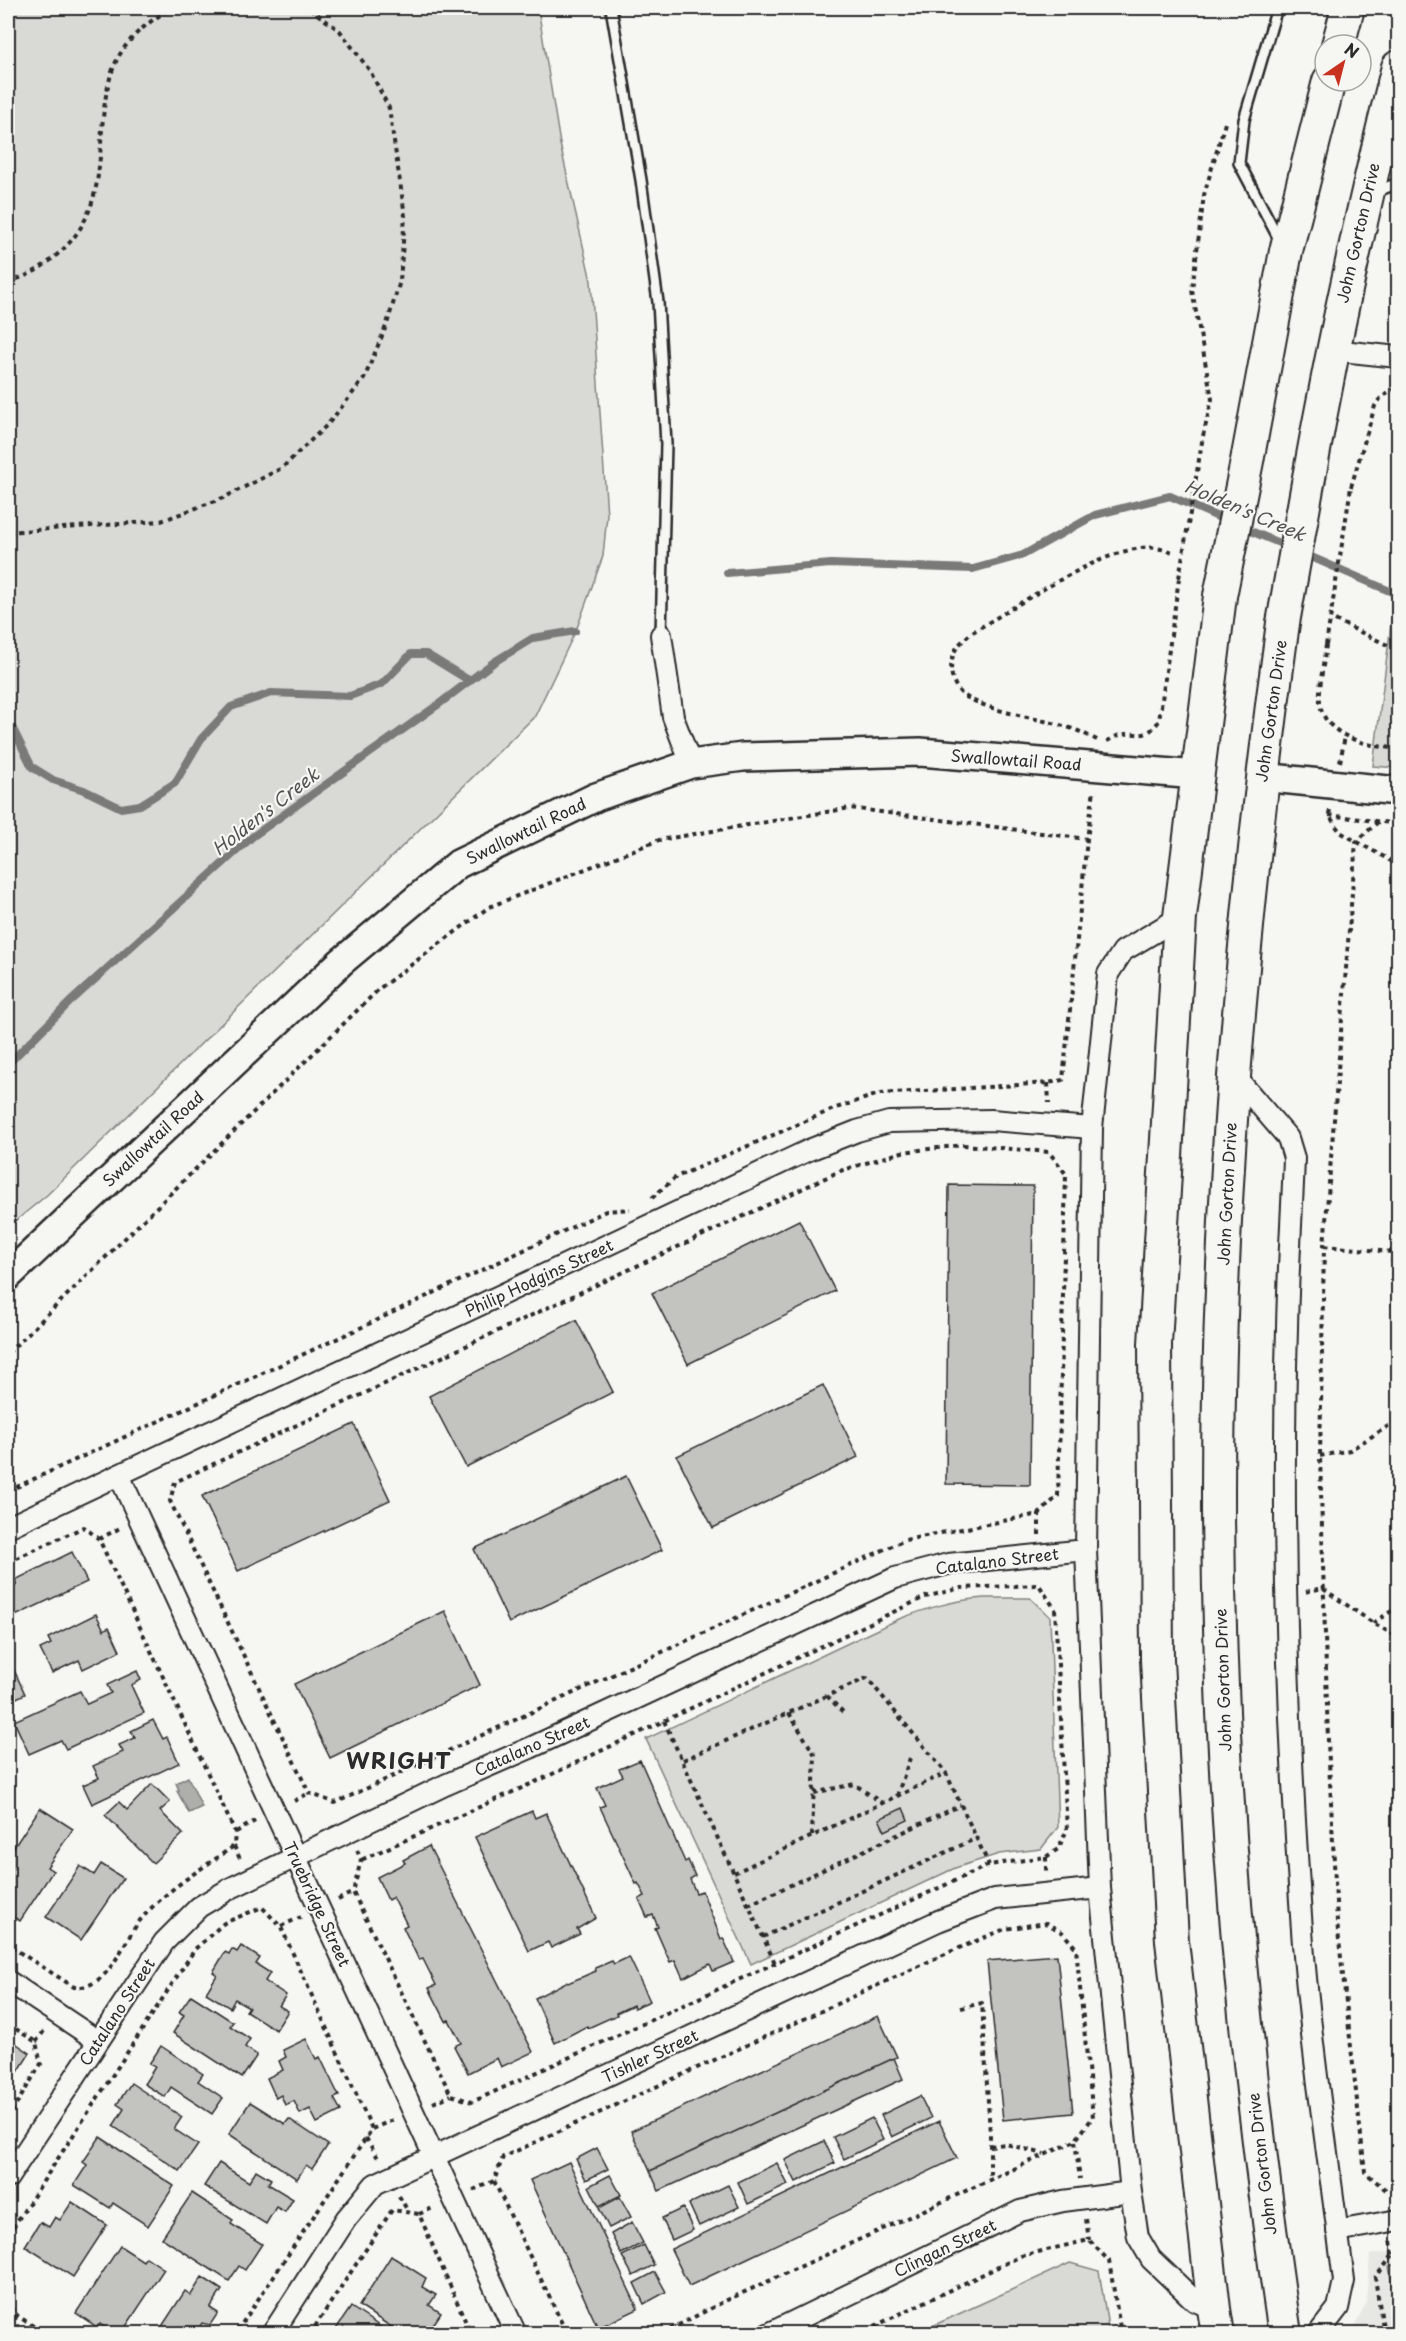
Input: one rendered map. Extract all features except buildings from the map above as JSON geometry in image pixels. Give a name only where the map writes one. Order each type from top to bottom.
[{"type":"main road","points":[[1341,33],[1348,8]]},
{"type":"main road","name":"John Gorton Drive","points":[[1285,2334],[1272,2245],[1234,1902],[1222,1680],[1218,1492],[1220,1333],[1229,1140],[1262,777],[1283,623],[1332,350],[1366,195],[1398,67]]},
{"type":"main road","points":[[1216,2321],[1172,1941],[1157,1660],[1155,1344],[1180,916],[1220,596],[1286,251],[1326,93]]},
{"type":"street","points":[[1332,350],[1398,357]]},
{"type":"street","points":[[661,634],[673,717],[691,764]]},
{"type":"street","name":"Swallowtail Road","points":[[8,1276],[341,962],[458,864],[596,797],[691,764],[743,758],[920,752],[1197,775]]},
{"type":"street","points":[[1262,777],[1398,791]]},
{"type":"street","points":[[1180,916],[1123,951],[1108,974],[1092,1128],[1086,1550],[1100,1888],[1131,2192],[1138,2237],[1151,2259],[1216,2321]]},
{"type":"street","points":[[1234,1075],[1288,1138],[1294,1158],[1286,1362],[1289,1659],[1304,1947],[1344,2281],[1338,2308],[1318,2334]]},
{"type":"street","name":"Philip Hodgins Street","points":[[8,1527],[809,1150],[857,1131],[889,1122],[991,1120],[1092,1128]]},
{"type":"street","name":"Truebridge Street","points":[[119,1475],[516,2334]]},
{"type":"street","name":"Catalano Street","points":[[8,2178],[164,1942],[199,1907],[231,1888],[445,1785],[530,1748],[895,1578],[948,1564],[1086,1550]]},
{"type":"street","name":"Tishler Street","points":[[272,2334],[346,2219],[375,2184],[938,1921],[995,1899],[1100,1888]]},
{"type":"street","points":[[8,1981],[98,2041]]},
{"type":"street","name":"Clingan Street","points":[[768,2334],[1020,2211],[1063,2201],[1131,2192]]},
{"type":"street","points":[[1337,2231],[1398,2220]]},
{"type":"lane","points":[[611,8],[641,180],[658,313],[666,444],[661,634]]},
{"type":"lane","points":[[1277,8],[1244,120],[1239,162],[1286,251]]},
{"type":"lane","points":[[1366,195],[1398,183]]},
{"type":"path","points":[[8,281],[15,280],[45,265],[76,236],[96,195],[106,94],[114,67],[126,45],[140,29],[172,8]]},
{"type":"path","points":[[8,532],[49,527],[161,521],[223,498],[282,468],[328,424],[364,378],[387,324],[400,281],[405,216],[394,141],[389,108],[370,71],[340,31],[309,8]]},
{"type":"path","points":[[1173,552],[1160,548],[1143,547],[1097,562],[971,633],[958,645],[953,654],[951,672],[954,683],[967,698],[1068,727],[1102,742],[1120,735],[1146,734],[1154,728],[1162,714],[1179,578],[1203,436],[1212,399],[1192,290],[1204,195],[1226,118]]},
{"type":"path","points":[[1398,385],[1397,389],[1380,397],[1375,406],[1352,487],[1326,645],[1320,703],[1328,721],[1345,736],[1379,747],[1398,748]]},
{"type":"path","points":[[1335,620],[1398,650]]},
{"type":"path","points":[[8,1353],[380,988],[489,907],[659,840],[850,808],[1087,839],[1063,1080],[1048,1083],[879,1094],[836,1108],[676,1177],[644,1203]]},
{"type":"path","points":[[1398,824],[1329,815],[1340,832],[1398,865]]},
{"type":"path","points":[[1378,822],[1356,842],[1324,1246],[1320,1456],[1322,1588],[1337,1922],[1365,2172],[1386,2190],[1398,2187]]},
{"type":"path","points":[[963,1145],[1049,1152],[1066,1174],[1058,1496],[1039,1514],[905,1540],[335,1803],[309,1793],[170,1501],[175,1482],[840,1171],[902,1152],[963,1145]]},
{"type":"path","points":[[8,1491],[342,1337],[606,1210],[637,1208]]},
{"type":"path","points":[[1398,1233],[1392,1252],[1394,1318],[1398,1339]]},
{"type":"path","points":[[1324,1246],[1392,1252]]},
{"type":"path","points":[[1320,1456],[1350,1450],[1398,1420]]},
{"type":"path","points":[[8,1562],[84,1527],[99,1539],[236,1832],[234,1846],[189,1878],[142,1919],[103,1977],[86,1988],[74,1988],[8,1945]]},
{"type":"path","points":[[1039,1585],[1055,1609],[1067,1830],[1058,1849],[1046,1857],[989,1865],[472,2102],[451,2095],[353,1892],[361,1860],[664,1721],[925,1597],[960,1588],[1039,1585]]},
{"type":"path","points":[[1322,1588],[1398,1637]]},
{"type":"path","points":[[1373,1623],[1398,1607]]},
{"type":"path","points":[[683,1760],[867,1678],[946,1773],[989,1865]]},
{"type":"path","points":[[827,1696],[843,1712]]},
{"type":"path","points":[[789,1713],[815,1755],[812,1836]]},
{"type":"path","points":[[664,1721],[775,1963]]},
{"type":"path","points":[[897,1796],[910,1758]]},
{"type":"path","points":[[734,1873],[946,1773]]},
{"type":"path","points":[[814,1793],[854,1784],[882,1803]]},
{"type":"path","points":[[748,1905],[961,1805]]},
{"type":"path","points":[[763,1937],[977,1838]]},
{"type":"path","points":[[8,2235],[195,1949],[224,1923],[262,1907],[281,1927],[372,2129],[235,2334]]},
{"type":"path","points":[[567,2334],[494,2181],[503,2157],[966,1944],[1005,1929],[1046,1923],[1062,1932],[1077,1948],[1093,2117],[1075,2141],[725,2301],[661,2334]]},
{"type":"path","points":[[961,2008],[982,2002],[990,2179]]},
{"type":"path","points":[[8,2024],[36,2042],[41,2064],[8,2118]]},
{"type":"path","points":[[990,2146],[1006,2144],[1044,2154]]},
{"type":"path","points":[[310,2334],[392,2210],[419,2214],[471,2334]]},
{"type":"path","points":[[858,2334],[1021,2256],[1089,2240],[1109,2261],[1121,2334]]},
{"type":"path","points":[[1384,2334],[1375,2278],[1393,2255],[1398,2254]]},
{"type":"path","points":[[8,2299],[19,2334]]},
{"type":"path","points":[[8,2322],[14,2313]]},
{"type":"path","points":[[14,2313],[45,2334]]},
{"type":"shaded area","points":[[8,8],[538,8],[560,144],[591,281],[607,515],[603,556],[577,628],[535,716],[47,1195],[8,1227]]},
{"type":"shaded area","points":[[1398,569],[1398,768],[1373,766]]},
{"type":"shaded area","points":[[984,1598],[1030,1598],[1050,1617],[1058,1827],[1041,1849],[999,1854],[955,1868],[751,1964],[646,1739],[899,1619],[941,1605]]},
{"type":"shaded area","points":[[188,1777],[202,1807],[189,1813],[177,1791],[179,1790],[176,1783]]},
{"type":"shaded area","points":[[1398,2250],[1398,2333],[1350,2334],[1366,2303],[1370,2255]]},
{"type":"shaded area","points":[[1070,2263],[1099,2271],[1109,2333],[917,2333]]},
{"type":"shaded area","points":[[1398,2264],[1398,2329],[1389,2266]]},
{"type":"waterway","name":"Holden's Creek","points":[[727,573],[831,564],[973,569],[1023,555],[1095,515],[1170,496],[1227,521]]},
{"type":"waterway","name":"Holden's Creek","points":[[1241,527],[1291,548]]},
{"type":"waterway","name":"Holden's Creek","points":[[1302,553],[1392,592],[1398,592]]},
{"type":"waterway","name":"Holden's Creek","points":[[8,1064],[70,1002],[252,837],[439,704],[494,662],[533,638],[575,631]]},
{"type":"waterway","points":[[8,719],[32,767],[53,780],[84,790],[121,808],[140,805],[175,783],[201,739],[231,707],[271,693],[350,696],[382,684],[411,654],[426,654],[470,681]]},
{"type":"district","name":"WRIGHT","points":[[399,1761]]}]
